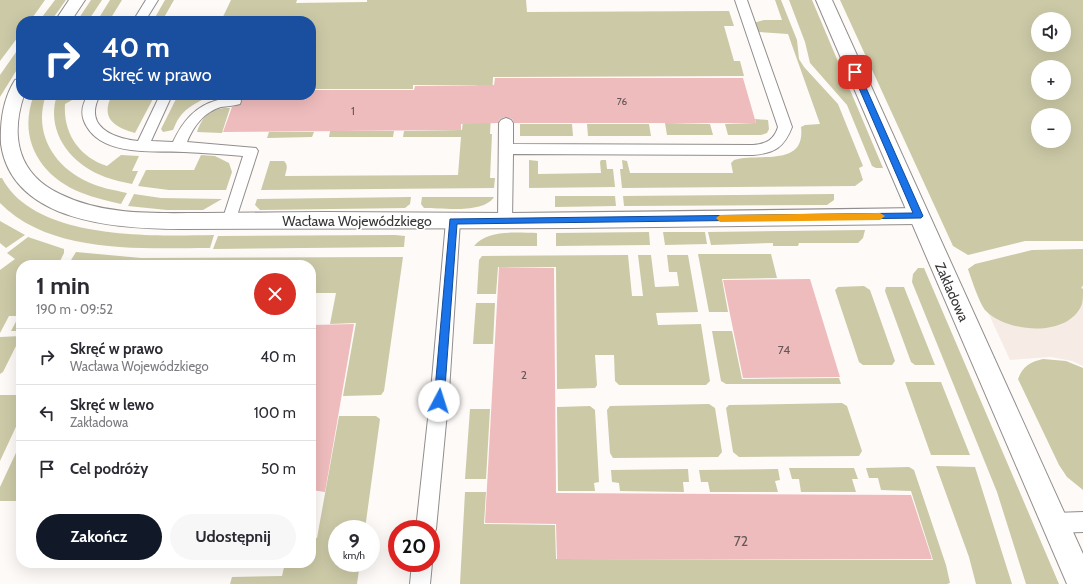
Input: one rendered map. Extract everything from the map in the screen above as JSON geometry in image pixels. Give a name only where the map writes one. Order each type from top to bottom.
[{"type":"street","points":[[66,16],[77,0]]},
{"type":"street","name":"Zakładowa","points":[[824,0],[918,216],[1082,584]]},
{"type":"street","name":"Wacława Wojewódzkiego","points":[[16,97],[10,112],[9,126],[11,147],[20,172],[28,182],[42,194],[57,202],[78,209],[130,220],[505,221],[918,216]]},
{"type":"lane","points":[[142,16],[152,0]]},
{"type":"lane","points":[[506,149],[737,150],[762,149],[774,146],[780,140],[785,127],[741,0]]},
{"type":"lane","points":[[91,100],[88,117],[91,124],[96,131],[113,140],[142,146],[251,151],[229,220]]},
{"type":"lane","points":[[142,146],[164,100]]},
{"type":"lane","points":[[178,147],[185,131],[195,116],[200,112],[220,103],[235,101]]},
{"type":"lane","points":[[505,221],[506,123]]},
{"type":"lane","points":[[427,520],[440,391],[453,221]]},
{"type":"lane","points":[[1054,523],[1083,522]]},
{"type":"lane","points":[[420,584],[421,572]]},
{"type":"shaded area","points":[[0,0],[45,0],[34,16],[16,16],[16,40],[0,61]]},
{"type":"shaded area","points":[[55,0],[66,0],[55,16],[43,16]]},
{"type":"shaded area","points":[[91,0],[102,0],[91,16],[80,16]]},
{"type":"shaded area","points":[[110,0],[122,0],[112,16],[100,16]]},
{"type":"shaded area","points":[[165,0],[174,0],[165,16],[156,16]]},
{"type":"shaded area","points":[[231,0],[297,0],[296,3],[367,2],[367,0],[526,0],[527,12],[729,11],[734,26],[724,26],[734,61],[740,61],[744,76],[493,77],[490,134],[492,134],[490,178],[495,178],[494,188],[261,190],[270,161],[284,161],[286,163],[287,166],[285,176],[458,175],[461,137],[403,137],[404,131],[462,130],[463,120],[475,120],[477,85],[413,85],[413,89],[316,89],[316,16],[223,16]]},
{"type":"shaded area","points":[[775,0],[781,0],[797,40],[799,59],[804,67],[838,104],[863,166],[859,168],[863,180],[855,186],[622,188],[620,169],[623,169],[622,160],[627,161],[630,173],[733,173],[731,163],[734,160],[788,154],[796,149],[800,140],[801,127],[805,125],[820,124],[788,34],[759,32],[753,23],[764,20],[782,20]]},
{"type":"shaded area","points":[[789,0],[812,0],[883,168],[876,168],[872,166],[847,105],[810,63],[805,42]]},
{"type":"shaded area","points":[[840,0],[1083,0],[1083,241],[1025,241],[968,255],[953,246]]},
{"type":"shaded area","points":[[16,52],[16,71],[0,97],[0,75]]},
{"type":"shaded area","points":[[32,100],[45,100],[42,122],[44,135],[56,157],[65,167],[88,182],[127,193],[121,204],[82,193],[67,186],[54,177],[36,154],[31,141],[28,126],[29,111]]},
{"type":"shaded area","points":[[56,100],[72,100],[65,104],[65,115],[70,134],[81,150],[88,157],[97,162],[107,166],[121,155],[139,156],[132,171],[138,171],[132,184],[108,178],[93,172],[72,156],[58,134],[54,109]]},
{"type":"shaded area","points":[[110,100],[152,100],[135,133],[121,128],[111,120],[108,116]]},
{"type":"shaded area","points":[[176,100],[202,100],[182,114],[176,122],[173,130],[163,132],[161,129]]},
{"type":"shaded area","points":[[230,108],[222,133],[197,132],[205,117],[213,111]]},
{"type":"shaded area","points":[[755,119],[768,120],[769,129],[767,133],[761,135],[728,135],[725,124],[756,123]]},
{"type":"shaded area","points":[[665,123],[710,124],[713,135],[667,135]]},
{"type":"shaded area","points":[[520,124],[572,124],[573,136],[520,136]]},
{"type":"shaded area","points":[[587,124],[649,124],[651,136],[588,136]]},
{"type":"shaded area","points":[[330,131],[394,131],[393,137],[329,137]]},
{"type":"shaded area","points":[[269,132],[314,132],[312,137],[267,138]]},
{"type":"shaded area","points":[[201,155],[215,156],[229,163],[232,172],[226,190],[169,190],[138,186],[146,170],[194,170]]},
{"type":"shaded area","points":[[529,160],[538,161],[538,174],[601,173],[600,162],[601,160],[606,160],[607,169],[613,169],[615,187],[529,188]]},
{"type":"shaded area","points":[[0,178],[2,178],[18,199],[41,214],[68,224],[129,234],[214,235],[210,248],[128,247],[99,245],[71,240],[45,232],[21,220],[0,203]]},
{"type":"shaded area","points":[[134,194],[161,198],[222,199],[203,210],[167,210],[128,206]]},
{"type":"shaded area","points":[[834,194],[834,200],[827,205],[624,206],[623,196]]},
{"type":"shaded area","points":[[555,196],[615,196],[616,206],[555,207]]},
{"type":"shaded area","points":[[411,197],[410,204],[405,208],[260,210],[255,205],[257,199]]},
{"type":"shaded area","points":[[422,197],[494,197],[489,202],[481,206],[452,209],[424,208],[421,204]]},
{"type":"shaded area","points":[[0,221],[25,235],[6,248],[0,243]]},
{"type":"shaded area","points":[[865,230],[863,238],[858,243],[799,243],[798,246],[773,246],[773,243],[711,245],[708,232]]},
{"type":"shaded area","points":[[649,232],[650,245],[556,246],[556,233]]},
{"type":"shaded area","points":[[663,232],[705,232],[707,244],[665,245]]},
{"type":"shaded area","points":[[537,233],[537,246],[474,246],[487,237],[495,234]]},
{"type":"shaded area","points":[[218,236],[405,236],[404,247],[213,249]]},
{"type":"shaded area","points":[[28,237],[64,249],[64,253],[60,260],[16,260],[16,316],[9,316],[0,333],[0,270],[15,259],[7,253]]},
{"type":"shaded area","points":[[1083,249],[1083,285],[1081,288],[1083,289],[1082,304],[1075,315],[1065,323],[1052,327],[1023,327],[1008,324],[996,318],[986,311],[981,303],[968,269],[975,264],[1032,250]]},
{"type":"shaded area","points":[[76,252],[141,258],[403,257],[384,391],[381,395],[343,396],[356,323],[330,324],[336,293],[316,293],[316,260],[71,260]]},
{"type":"shaded area","points":[[698,254],[771,254],[777,278],[722,279],[728,312],[709,312]]},
{"type":"shaded area","points":[[628,255],[632,296],[643,296],[638,255],[651,255],[655,287],[679,286],[677,272],[669,272],[667,255],[688,255],[698,312],[656,313],[658,325],[701,324],[710,381],[706,385],[619,385],[615,381],[614,355],[595,355],[597,385],[595,388],[557,389],[556,267],[498,267],[496,294],[477,294],[479,260],[482,256]]},
{"type":"shaded area","points":[[918,268],[924,268],[1059,584],[1026,584],[997,492],[912,282],[913,274]]},
{"type":"shaded area","points":[[968,269],[1083,269],[1083,366],[1072,361],[1051,357],[1010,360]]},
{"type":"shaded area","points":[[864,286],[870,290],[895,361],[892,365],[863,365],[859,362],[835,290],[838,287]]},
{"type":"shaded area","points":[[886,287],[904,287],[935,365],[915,365],[911,362],[885,291]]},
{"type":"shaded area","points":[[476,303],[495,303],[493,344],[473,344]]},
{"type":"shaded area","points":[[16,322],[16,331],[11,331]]},
{"type":"shaded area","points":[[712,331],[732,331],[742,379],[839,378],[841,384],[726,384],[721,381]]},
{"type":"shaded area","points":[[16,336],[16,346],[3,372],[0,374],[0,337]]},
{"type":"shaded area","points":[[1043,359],[1066,361],[1083,368],[1083,490],[1067,477],[1059,465],[1018,379],[1022,371],[1028,365]]},
{"type":"shaded area","points":[[905,382],[941,382],[970,455],[931,455]]},
{"type":"shaded area","points":[[0,395],[16,395],[16,427],[0,461]]},
{"type":"shaded area","points":[[842,403],[847,406],[862,451],[859,456],[739,457],[733,452],[726,408],[729,405]]},
{"type":"shaded area","points":[[709,404],[715,408],[722,452],[718,457],[613,458],[610,453],[607,410],[610,406]]},
{"type":"shaded area","points":[[590,406],[595,410],[599,482],[594,483],[595,491],[558,491],[557,407]]},
{"type":"shaded area","points":[[470,409],[490,409],[486,479],[465,479]]},
{"type":"shaded area","points":[[339,416],[376,416],[380,419],[366,520],[328,520],[328,572],[359,572],[357,584],[230,584],[232,577],[282,576],[284,568],[316,568],[316,538]]},
{"type":"shaded area","points":[[16,453],[16,501],[0,501],[0,487]]},
{"type":"shaded area","points":[[936,466],[975,467],[1012,584],[976,584],[969,557]]},
{"type":"shaded area","points":[[909,467],[914,470],[946,565],[950,583],[460,584],[465,492],[486,492],[484,524],[555,525],[556,559],[933,560],[911,491],[881,490],[878,478],[869,478],[866,468]]},
{"type":"shaded area","points":[[789,468],[854,468],[858,479],[852,479],[856,492],[801,492],[799,479],[792,479]]},
{"type":"shaded area","points":[[688,469],[689,482],[683,482],[684,492],[620,491],[619,483],[612,482],[611,470]]},
{"type":"shaded area","points":[[778,469],[780,480],[775,481],[778,492],[710,492],[708,482],[701,482],[699,470]]},
{"type":"building","points":[[495,78],[743,78],[756,123],[514,123],[512,119],[505,117],[500,119],[498,123],[461,124],[461,130],[223,132],[232,107],[241,104],[241,100],[316,100],[316,90],[414,90],[415,86],[494,85]]},
{"type":"building","points":[[499,267],[554,268],[556,493],[911,495],[932,559],[557,559],[556,524],[485,523]]},
{"type":"building","points":[[810,279],[840,377],[743,378],[723,280]]},
{"type":"building","points":[[354,324],[325,492],[316,491],[316,325]]},
{"type":"slow traffic","points":[[720,218],[880,216]]},
{"type":"route","points":[[439,401],[453,221],[918,216],[855,72]]}]
